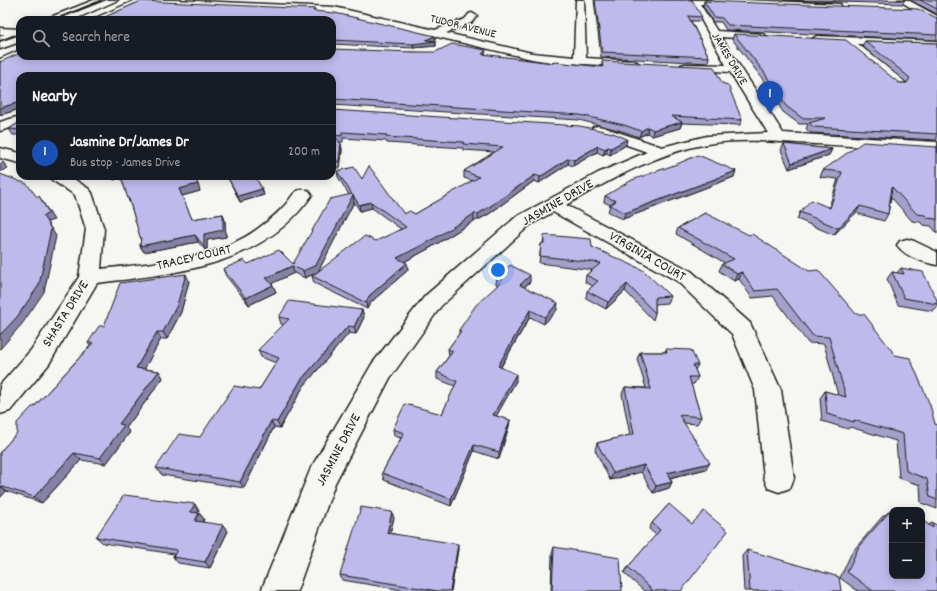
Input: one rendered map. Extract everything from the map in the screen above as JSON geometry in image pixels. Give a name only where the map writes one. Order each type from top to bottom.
[{"type":"street","points":[[75,16],[114,0]]},
{"type":"street","name":"TUDOR AVENUE","points":[[140,0],[334,10],[550,59],[641,64]]},
{"type":"street","points":[[239,5],[250,0]]},
{"type":"street","points":[[580,0],[580,61]]},
{"type":"street","points":[[671,0],[849,7]]},
{"type":"street","name":"JAMES DRIVE","points":[[694,0],[734,69],[778,137]]},
{"type":"street","points":[[902,0],[937,20]]},
{"type":"street","points":[[895,8],[919,9]]},
{"type":"street","points":[[437,33],[468,21],[472,16]]},
{"type":"street","points":[[0,31],[16,33]]},
{"type":"street","points":[[714,34],[777,37]]},
{"type":"street","points":[[0,46],[16,35]]},
{"type":"street","points":[[808,39],[937,44]]},
{"type":"street","points":[[448,46],[461,40]]},
{"type":"street","points":[[848,40],[900,84]]},
{"type":"street","points":[[672,66],[734,69]]},
{"type":"street","points":[[0,127],[16,121]]},
{"type":"street","points":[[586,127],[617,135],[661,152]]},
{"type":"street","name":"JASMINE DRIVE","points":[[279,591],[322,478],[382,371],[433,301],[523,221],[604,177],[661,152],[707,140],[746,137],[778,137],[937,147]]},
{"type":"street","points":[[0,153],[16,157]]},
{"type":"street","name":"SHASTA DRIVE","points":[[0,403],[40,357],[90,277],[95,229],[83,193],[64,180]]},
{"type":"street","name":"TRACEY COURT","points":[[90,277],[190,262],[230,252],[269,229],[285,217],[303,195]]},
{"type":"street","name":"VIRGINIA COURT","points":[[553,205],[684,276],[742,329],[768,390],[779,478]]},
{"type":"street","points":[[907,245],[924,255],[937,259]]},
{"type":"lane","points":[[56,16],[98,0]]},
{"type":"lane","points":[[103,16],[140,0]]},
{"type":"lane","points":[[0,38],[16,34]]},
{"type":"lane","points":[[0,61],[16,54]]},
{"type":"building","points":[[595,0],[692,0],[702,17],[688,16],[709,57],[602,52]]},
{"type":"building","points":[[920,0],[937,0],[937,9]]},
{"type":"building","points":[[141,1],[315,9],[313,11],[335,13],[435,36],[426,40],[436,41],[413,44],[336,40],[336,16],[107,16]]},
{"type":"building","points":[[704,1],[918,9],[937,18],[937,35],[728,25],[722,18],[714,17]]},
{"type":"building","points":[[734,34],[846,40],[899,83],[907,83],[910,78],[865,41],[937,43],[937,134],[814,127],[809,123],[826,118],[802,118],[786,106],[764,72]]},
{"type":"building","points":[[452,44],[486,50],[482,54],[553,63],[603,67],[602,61],[714,67],[722,83],[728,85],[742,120],[671,116],[682,122],[653,130],[648,127],[641,131],[624,125],[580,115],[336,99],[336,72],[16,72],[16,103],[0,108],[0,62],[16,55],[16,60],[336,60],[336,49],[435,52]]},
{"type":"building","points":[[336,110],[580,126],[613,133],[627,139],[611,148],[608,147],[605,149],[598,146],[574,160],[569,158],[540,177],[535,175],[478,214],[474,214],[430,241],[397,258],[407,263],[369,296],[366,303],[312,276],[365,236],[376,241],[406,227],[371,202],[359,205],[353,195],[316,265],[303,271],[292,266],[266,278],[273,285],[246,298],[223,269],[244,260],[248,264],[279,250],[293,264],[330,199],[352,194],[337,171],[354,167],[362,179],[369,166],[404,214],[410,211],[415,214],[479,177],[464,171],[503,147],[463,144],[464,142],[386,137],[387,135],[342,132],[342,136],[336,135]]},
{"type":"building","points":[[16,125],[16,130],[9,129]]},
{"type":"building","points":[[336,138],[341,144],[339,161],[336,161],[336,145]]},
{"type":"building","points":[[863,142],[937,147],[937,220],[928,218],[925,215],[917,214],[892,187],[888,214],[860,206],[838,228],[800,212],[811,200],[830,208],[842,172],[823,170]]},
{"type":"building","points":[[784,144],[832,149],[792,163]]},
{"type":"building","points":[[698,155],[736,171],[625,213],[610,205],[616,201],[605,196],[632,180]]},
{"type":"building","points":[[0,174],[27,184],[37,197],[39,196],[49,213],[43,216],[51,229],[39,285],[17,317],[0,335]]},
{"type":"building","points":[[122,180],[196,180],[198,184],[179,189],[192,219],[223,214],[223,230],[204,234],[203,245],[195,235],[140,246],[141,237]]},
{"type":"building","points":[[229,180],[257,180],[262,189],[238,196]]},
{"type":"building","points":[[705,213],[749,235],[752,234],[809,271],[818,270],[856,314],[864,314],[895,355],[910,358],[930,405],[935,424],[937,425],[937,500],[930,497],[927,479],[906,471],[903,434],[827,414],[825,391],[846,397],[829,337],[813,336],[777,289],[755,291],[742,272],[737,274],[722,264],[734,259],[678,228]]},
{"type":"building","points":[[544,235],[591,239],[592,247],[643,270],[670,296],[655,297],[655,313],[627,284],[608,302],[587,291],[598,281],[586,275],[601,263],[540,256],[541,244],[544,243]]},
{"type":"building","points":[[510,265],[530,275],[520,285],[558,303],[545,317],[530,310],[498,366],[516,374],[493,415],[510,420],[499,452],[474,445],[451,499],[382,473],[404,433],[393,429],[405,404],[442,414],[457,381],[437,372],[453,351],[448,349],[461,331],[459,330],[476,305],[503,280],[497,277]]},
{"type":"building","points":[[901,268],[923,272],[937,300],[937,304],[904,298],[892,272],[904,274]]},
{"type":"building","points":[[186,274],[177,305],[163,332],[157,332],[136,368],[159,371],[119,424],[124,425],[100,458],[74,453],[34,497],[0,486],[0,452],[17,433],[17,423],[32,407],[34,407],[93,343],[88,343],[99,326],[104,326],[120,283]]},
{"type":"building","points":[[289,301],[362,310],[354,327],[348,326],[301,380],[277,422],[271,421],[240,482],[156,468],[179,434],[200,437],[234,386],[259,390],[279,358],[258,350],[289,319],[279,317]]},
{"type":"building","points":[[666,349],[691,350],[698,365],[693,365],[698,377],[689,377],[701,417],[679,415],[710,463],[667,473],[672,482],[656,486],[644,465],[613,473],[597,443],[634,434],[625,387],[651,389],[640,352],[667,352]]},
{"type":"building","points":[[124,495],[195,504],[190,512],[199,513],[195,521],[223,525],[205,562],[173,557],[177,550],[96,537]]},
{"type":"building","points":[[669,504],[692,524],[704,511],[728,531],[681,591],[653,591],[628,567],[660,530],[652,523]]},
{"type":"building","points":[[361,507],[392,512],[387,533],[458,544],[450,591],[438,591],[340,575]]},
{"type":"building","points":[[889,512],[889,579],[925,579],[925,522],[933,528],[933,522],[937,526],[937,591],[873,591],[847,572],[859,546]]},
{"type":"building","points":[[554,547],[620,558],[622,591],[552,591]]},
{"type":"building","points":[[747,550],[839,577],[841,591],[750,591]]},
{"type":"place","name":"Jasmine Dr/James Dr","points":[[770,114]]}]
